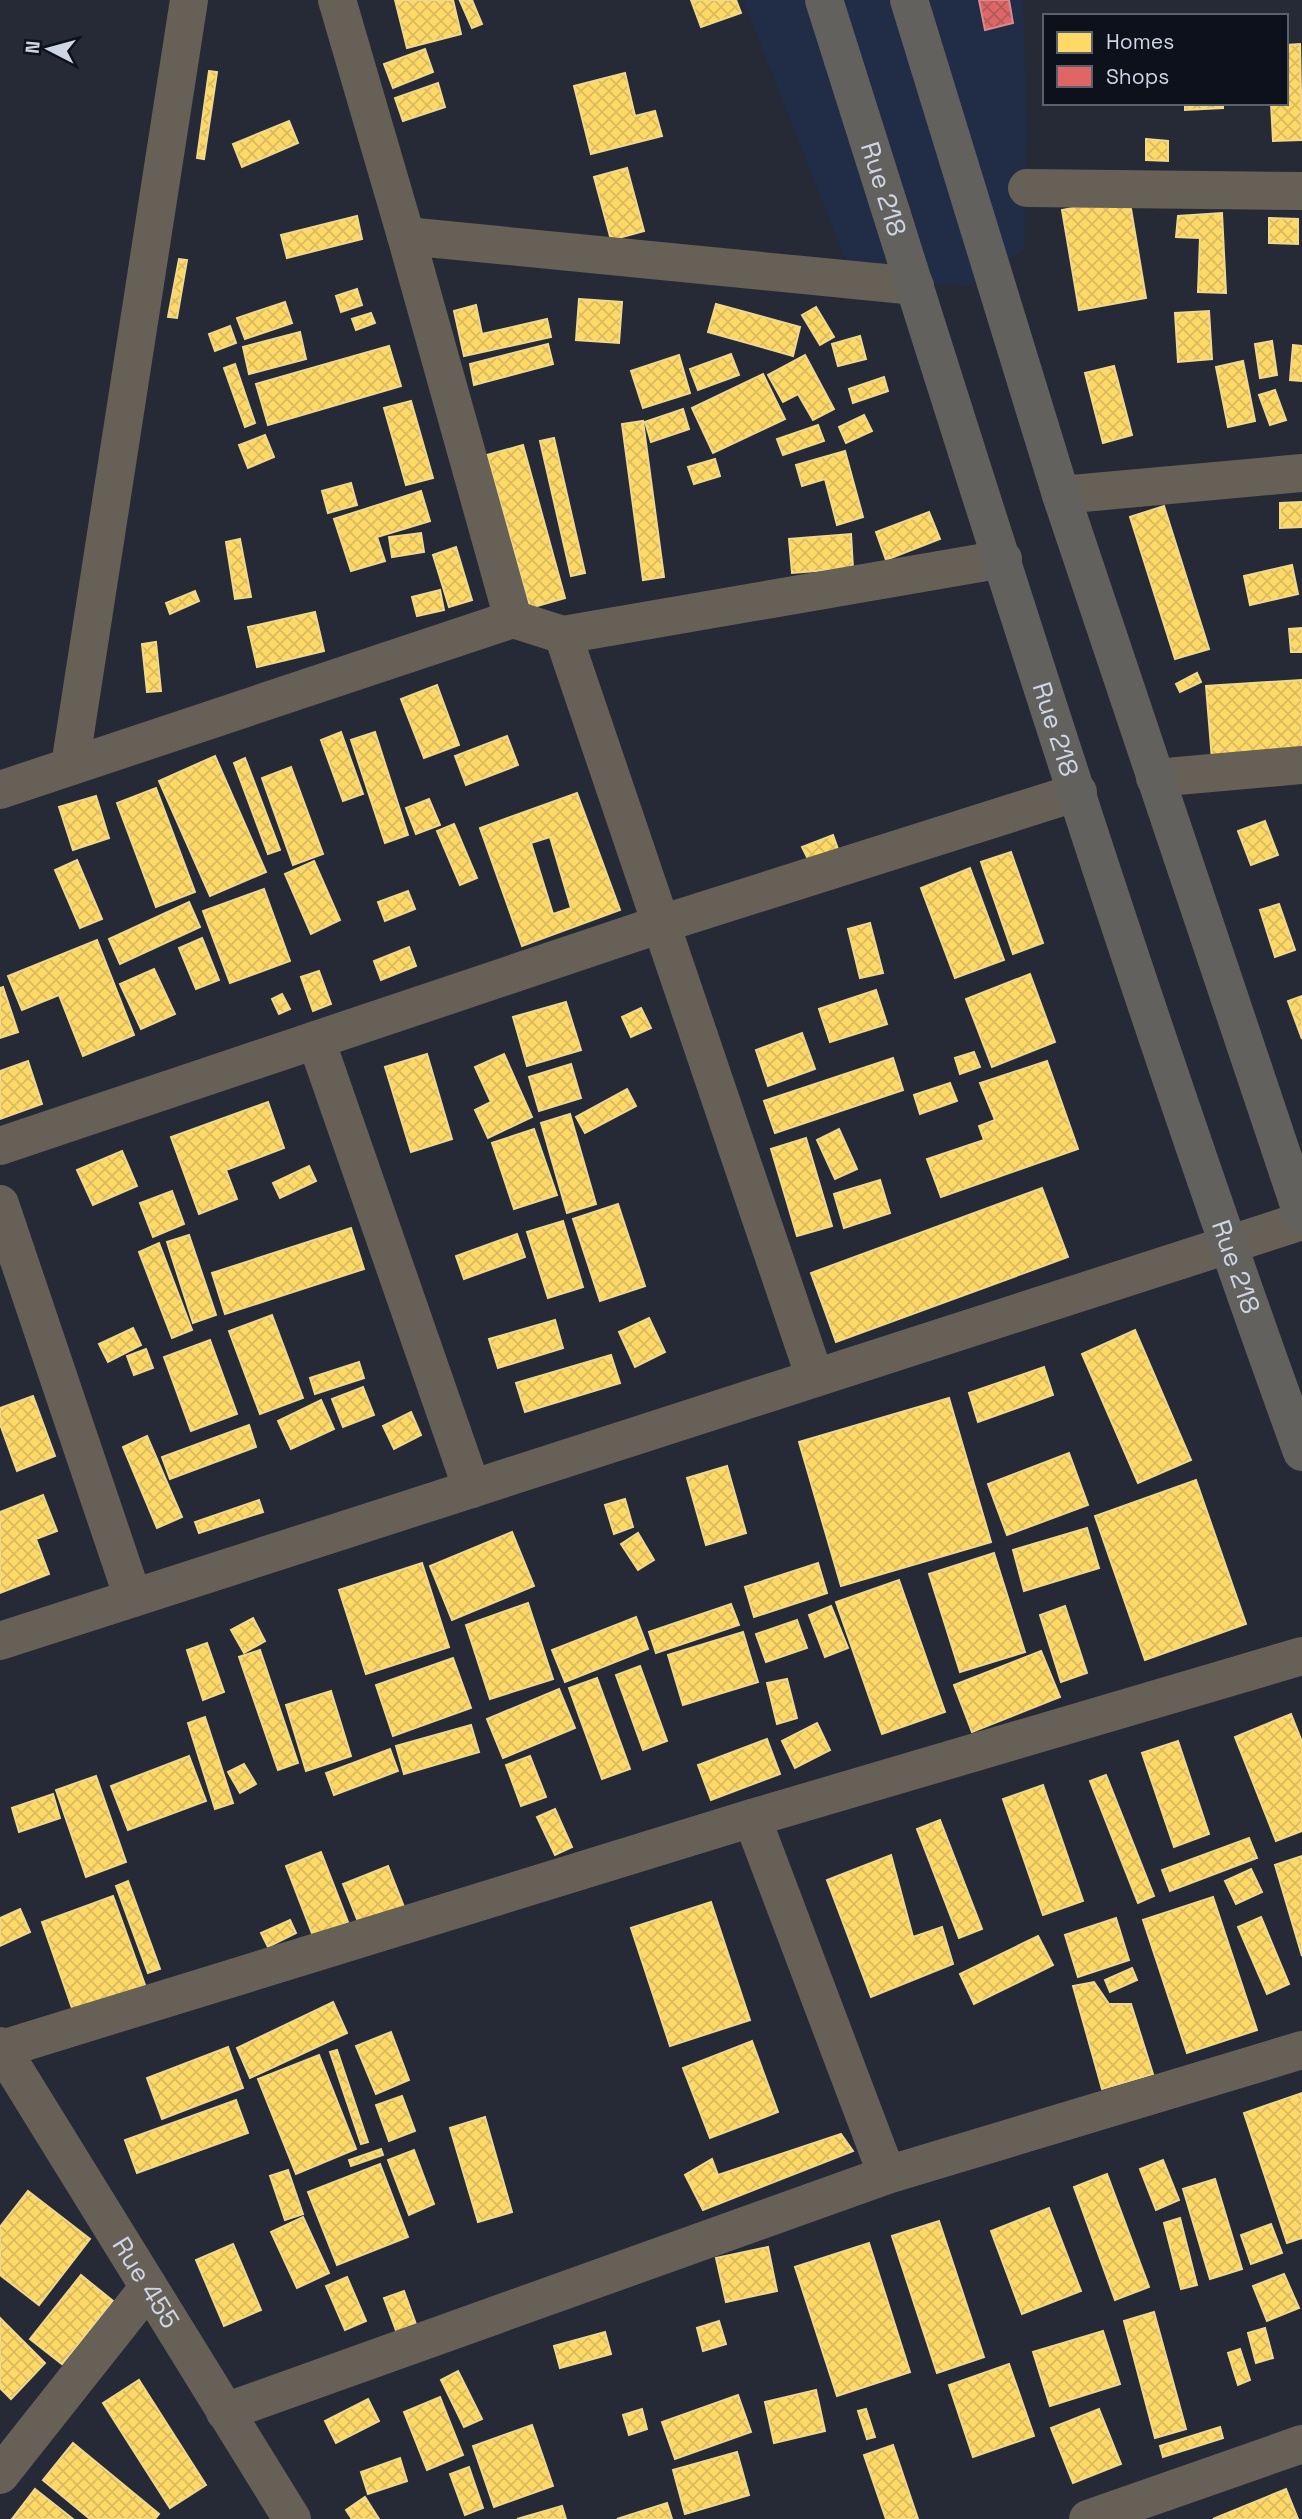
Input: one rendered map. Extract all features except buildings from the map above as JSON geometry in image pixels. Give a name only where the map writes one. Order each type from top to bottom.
[{"type":"highway","name":"Rue 218","points":[[824,0],[1227,1246],[1302,1452]]},
{"type":"highway","points":[[909,0],[1061,495],[1302,1214]]},
{"type":"street","points":[[70,766],[189,0]]},
{"type":"street","points":[[337,0],[513,619]]},
{"type":"street","points":[[1027,188],[1302,191]]},
{"type":"street","points":[[406,236],[915,286]]},
{"type":"street","points":[[1061,495],[1302,473]]},
{"type":"street","points":[[0,790],[513,619],[563,635],[1003,559]]},
{"type":"street","points":[[563,635],[815,1378]]},
{"type":"street","points":[[1155,778],[1302,765]]},
{"type":"street","points":[[0,1146],[661,924],[1078,792]]},
{"type":"street","points":[[316,1040],[472,1489]]},
{"type":"street","points":[[0,1204],[133,1598]]},
{"type":"street","points":[[0,1641],[1302,1221]]},
{"type":"street","points":[[1,2048],[752,1818],[1302,1657]]},
{"type":"street","points":[[752,1818],[887,2175]]},
{"type":"street","name":"Rue 455","points":[[1,2048],[292,2519]]},
{"type":"street","points":[[225,2412],[887,2175],[1302,2050]]},
{"type":"street","points":[[0,2475],[148,2288]]},
{"type":"street","points":[[1088,2519],[1302,2444]]},
{"type":"shaded area","points":[[743,0],[1023,0],[1027,135],[1024,250],[970,286],[853,279]]}]
